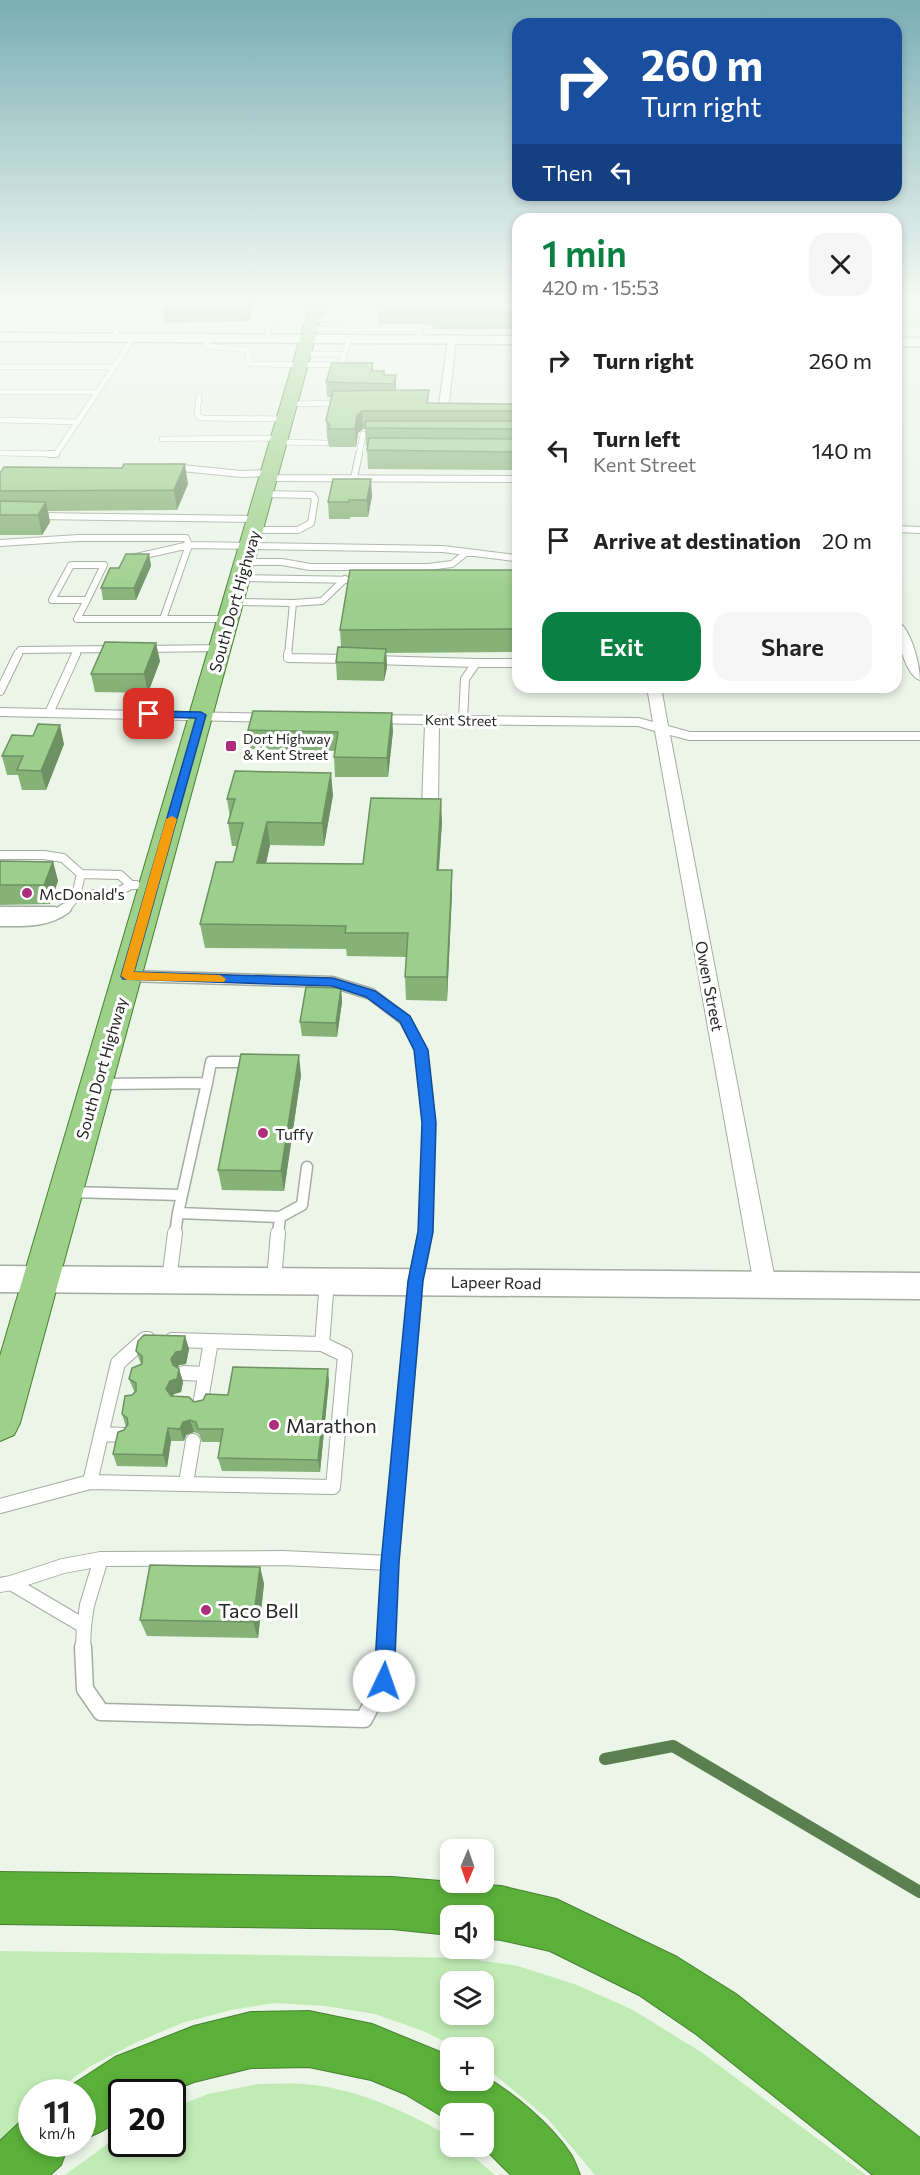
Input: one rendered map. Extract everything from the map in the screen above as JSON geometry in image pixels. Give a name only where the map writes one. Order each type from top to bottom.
[{"type":"highway","points":[[0,1898],[392,1903],[501,1913],[556,1926],[658,1976],[716,2014],[920,2175]]},
{"type":"highway","points":[[96,2102],[135,2077],[194,2054],[251,2040],[309,2039],[372,2052],[425,2074],[475,2103],[517,2138],[550,2175]]},
{"type":"highway","points":[[7,2175],[26,2157]]},
{"type":"main road","name":"South Dort Highway","points":[[0,1423],[127,976],[142,885],[201,715],[291,400]]},
{"type":"street","points":[[443,412],[445,400]]},
{"type":"street","points":[[902,530],[920,530]]},
{"type":"street","points":[[902,638],[920,676]]},
{"type":"street","name":"Owen Street","points":[[655,693],[765,1285]]},
{"type":"street","points":[[0,712],[291,718]]},
{"type":"street","name":"Kent Street","points":[[350,719],[639,722],[689,736],[920,736]]},
{"type":"street","points":[[430,806],[432,719]]},
{"type":"street","name":"Lapeer Road","points":[[0,1279],[920,1286]]},
{"type":"lane","points":[[0,453],[56,454],[92,400]]},
{"type":"lane","points":[[199,400],[197,415],[202,418],[284,426],[326,443]]},
{"type":"lane","points":[[162,439],[284,426],[353,403]]},
{"type":"lane","points":[[0,420],[78,422]]},
{"type":"lane","points":[[354,478],[363,434],[387,434]]},
{"type":"lane","points":[[351,443],[361,443]]},
{"type":"lane","points":[[359,451],[371,451]]},
{"type":"lane","points":[[162,466],[241,474],[312,495],[315,499],[311,523],[298,530],[249,547]]},
{"type":"lane","points":[[268,482],[354,478],[512,479]]},
{"type":"lane","points":[[33,516],[249,547],[345,579],[368,580]]},
{"type":"lane","points":[[0,543],[78,538],[186,538],[189,545],[163,619]]},
{"type":"lane","points":[[125,559],[189,545],[442,549],[512,558]]},
{"type":"lane","points":[[249,547],[282,562],[310,567],[429,567],[452,564],[467,552]]},
{"type":"lane","points":[[87,600],[52,600],[71,565],[104,565],[87,600],[77,619],[163,619],[322,601],[345,579]]},
{"type":"lane","points":[[293,603],[288,658],[359,660]]},
{"type":"lane","points":[[137,649],[221,648]]},
{"type":"lane","points":[[0,691],[20,650],[125,649]]},
{"type":"lane","points":[[49,713],[78,650]]},
{"type":"lane","points":[[370,660],[512,663]]},
{"type":"lane","points":[[463,720],[465,679],[476,663]]},
{"type":"lane","points":[[0,857],[44,855],[63,858],[81,874],[120,875],[142,885]]},
{"type":"lane","points":[[0,921],[39,922],[61,912],[72,902],[81,874]]},
{"type":"lane","points":[[76,894],[114,894],[142,885]]},
{"type":"lane","points":[[0,912],[61,912]]},
{"type":"lane","points":[[101,1559],[87,1605],[82,1657],[85,1689],[100,1712],[364,1719],[384,1681],[390,1563],[416,1281],[426,1232],[429,1123],[421,1050],[405,1020],[370,994],[333,982],[127,976]]},
{"type":"lane","points":[[169,1280],[181,1196],[211,1062],[261,1062]]},
{"type":"lane","points":[[96,1084],[207,1083]]},
{"type":"lane","points":[[178,1213],[280,1217],[302,1205],[307,1167]]},
{"type":"lane","points":[[66,1192],[181,1196]]},
{"type":"lane","points":[[274,1281],[280,1217]]},
{"type":"lane","points":[[322,1344],[327,1281]]},
{"type":"lane","points":[[0,1506],[90,1482],[333,1487],[345,1355],[322,1344],[145,1339],[118,1363],[122,1371],[115,1400],[101,1434],[90,1482]]},
{"type":"lane","points":[[197,1403],[211,1341]]},
{"type":"lane","points":[[184,1373],[205,1374]]},
{"type":"lane","points":[[101,1434],[124,1435]]},
{"type":"lane","points":[[186,1484],[193,1441]]},
{"type":"lane","points":[[5,1584],[63,1566],[101,1559],[283,1558],[390,1563]]},
{"type":"lane","points":[[5,1584],[84,1626]]},
{"type":"green space","points":[[0,1951],[471,1959],[518,1966],[577,1985],[633,2010],[701,2052],[866,2175],[595,2175],[548,2119],[494,2074],[494,2037],[440,2037],[440,2039],[375,2014],[325,2006],[275,2003],[231,2010],[182,2023],[135,2043],[89,2067],[72,2079],[18,2079],[18,2123],[0,2139]]},
{"type":"green space","points":[[258,2084],[298,2084],[323,2086],[360,2095],[413,2117],[440,2131],[440,2157],[474,2157],[495,2175],[65,2175],[90,2157],[96,2157],[96,2152],[108,2144],[108,2157],[186,2157],[186,2103],[208,2094]]},
{"type":"building","points":[[331,400],[428,400],[427,403],[512,404],[512,411],[362,411],[357,415],[355,429],[328,429],[330,425],[326,420]]},
{"type":"building","points":[[366,421],[512,421],[512,429],[365,428]]},
{"type":"building","points":[[369,438],[512,439],[512,452],[367,450]]},
{"type":"building","points":[[124,464],[185,464],[174,490],[0,491],[0,473],[4,467],[122,468]]},
{"type":"building","points":[[333,479],[371,479],[367,500],[328,502]]},
{"type":"building","points":[[0,501],[46,502],[38,515],[0,515]]},
{"type":"building","points":[[126,554],[149,554],[134,588],[101,588],[110,568],[119,568]]},
{"type":"building","points":[[350,570],[512,570],[512,629],[340,630]]},
{"type":"building","points":[[105,642],[156,643],[144,674],[91,674]]},
{"type":"building","points":[[338,647],[386,649],[384,663],[336,662]]},
{"type":"building","points":[[253,711],[392,713],[387,758],[334,757],[338,732],[248,730]]},
{"type":"building","points":[[38,724],[60,725],[41,771],[17,770],[23,756],[2,756],[12,735],[33,736]]},
{"type":"building","points":[[235,771],[331,773],[322,823],[267,822],[257,863],[363,864],[371,798],[441,799],[437,870],[452,870],[447,977],[405,977],[408,933],[345,933],[346,926],[200,924],[216,862],[233,862],[243,823],[228,823],[235,799],[227,799]]},
{"type":"building","points":[[0,861],[53,862],[44,885],[0,885]]},
{"type":"building","points":[[306,987],[341,988],[336,1023],[300,1022]]},
{"type":"building","name":"Tuffy","points":[[241,1054],[299,1055],[281,1171],[218,1170]]},
{"type":"building","points":[[144,1335],[185,1336],[182,1351],[176,1352],[171,1359],[173,1365],[179,1369],[177,1379],[170,1381],[166,1389],[171,1396],[189,1397],[194,1402],[203,1400],[206,1394],[228,1395],[233,1367],[328,1369],[318,1460],[218,1458],[223,1429],[198,1429],[196,1422],[190,1420],[183,1422],[180,1429],[168,1428],[163,1455],[113,1454],[118,1432],[124,1430],[128,1424],[127,1418],[122,1414],[125,1396],[132,1395],[136,1391],[136,1383],[129,1379],[132,1368],[142,1364],[142,1356],[136,1351],[138,1341]]},
{"type":"building","name":"Taco Bell","points":[[150,1565],[260,1567],[253,1622],[140,1620]]},
{"type":"waterway","points":[[605,1759],[673,1746],[920,1892]]},
{"type":"slow traffic","points":[[172,819],[127,976],[220,979]]},
{"type":"place","name":"Dort Highway & Kent Street","points":[[231,746]]},
{"type":"place","name":"McDonald's","points":[[27,893]]},
{"type":"place","name":"Tuffy","points":[[263,1133]]},
{"type":"place","name":"Marathon","points":[[274,1425]]},
{"type":"place","name":"Taco Bell","points":[[206,1610]]},
{"type":"route","points":[[149,714],[201,715],[127,976],[333,982],[370,994],[405,1020],[421,1050],[429,1123],[426,1232],[416,1281],[390,1563],[384,1681]]}]
